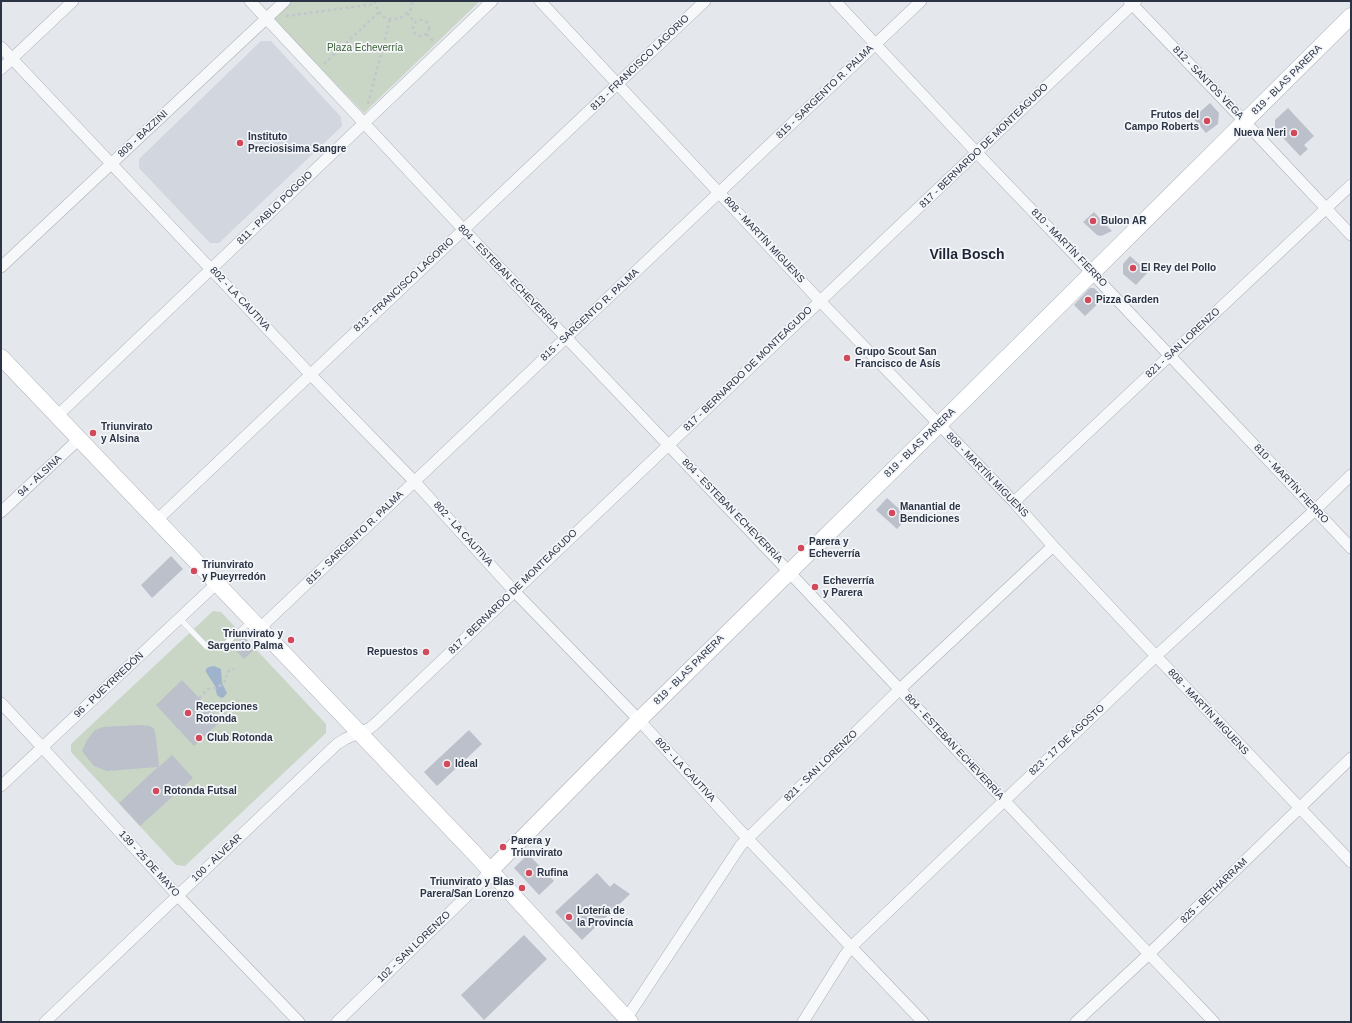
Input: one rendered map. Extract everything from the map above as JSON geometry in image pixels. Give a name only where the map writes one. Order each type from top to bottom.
[{"type":"street","points":[[1,69],[73,1]]},
{"type":"street","name":"804 - ESTEBAN ECHEVERRÍA","points":[[250,1],[463,229],[1214,1022]]},
{"type":"street","name":"809 - BAZZINI","points":[[1,267],[285,1]]},
{"type":"street","name":"811 - PABLO POGGIO","points":[[57,416],[492,1]]},
{"type":"street","name":"808 - MARTÍN MIGUENS","points":[[540,1],[820,301],[1014,502],[1053,546],[1298,808],[1351,862]]},
{"type":"street","name":"813 - FRANCISCO LAGORIO","points":[[157,520],[705,1]]},
{"type":"street","name":"810 - MARTÍN FIERRO","points":[[835,1],[1351,548]]},
{"type":"street","name":"815 - SARGENTO R. PALMA","points":[[256,624],[414,481],[720,193],[921,1]]},
{"type":"street","name":"812 - SANTOS VEGA","points":[[1132,2],[1351,235]]},
{"type":"street","name":"817 - BERNARDO DE MONTEAGUDO","points":[[359,733],[376,723],[977,153],[1132,2]]},
{"type":"street","name":"819 - BLAS PARERA","points":[[490,871],[639,720],[1351,16]]},
{"type":"street","name":"802 - LA CAUTIVA","points":[[1,47],[310,374],[414,481],[514,591],[639,720],[748,838],[923,1022]]},
{"type":"street","name":"821 - SAN LORENZO","points":[[1014,502],[1351,184]]},
{"type":"street","points":[[1,357],[490,871],[627,1021]]},
{"type":"street","name":"94 - ALSINA","points":[[1,512],[79,439]]},
{"type":"street","name":"823 - 17 DE AGOSTO","points":[[803,1022],[851,947],[1156,656],[1351,476]]},
{"type":"street","name":"821 - SAN LORENZO","points":[[627,1021],[741,845],[900,689],[1053,546]]},
{"type":"street","name":"96 - PUEYRREDÓN","points":[[1,786],[216,584]]},
{"type":"street","name":"139 - 25 DE MAYO","points":[[1,703],[178,896],[299,1022]]},
{"type":"street","name":"100 - ALVEAR","points":[[45,1022],[337,744],[359,733]]},
{"type":"street","name":"825 - BETHARRAM","points":[[1076,1022],[1149,954],[1351,758]]},
{"type":"street","name":"102 - SAN LORENZO","points":[[337,1022],[472,891],[490,871]]},
{"type":"lane","points":[[180,618],[207,646],[223,646],[256,624]]},
{"type":"path","points":[[266,18],[374,3],[379,12],[384,17],[390,19],[402,17],[411,9],[413,1]]},
{"type":"path","points":[[316,72],[379,12]]},
{"type":"path","points":[[407,13],[415,22]]},
{"type":"path","points":[[356,115],[367,105],[390,19]]},
{"type":"path","points":[[422,20],[427,22],[429,27],[427,34],[422,36],[414,33],[413,28],[415,22],[422,20]]},
{"type":"path","points":[[199,698],[208,689],[219,687],[224,683],[227,672],[234,669]]},
{"type":"shaded area","name":"Instituto Preciosisima Sangre","points":[[261,41],[271,41],[341,117],[342,126],[219,243],[210,243],[139,168],[139,159]]},
{"type":"green space","name":"Plaza Echeverría","points":[[292,1],[480,1],[364,113],[273,19]]},
{"type":"green space","name":"Club Rotonda","points":[[213,611],[221,612],[326,724],[326,733],[185,866],[176,865],[71,752],[71,744]]},
{"type":"water","points":[[214,666],[221,669],[222,683],[227,693],[221,698],[217,695],[215,686],[206,672],[206,669]]},
{"type":"building","name":"Frutos del Campo Roberts","points":[[1210,103],[1219,113],[1218,124],[1206,133],[1193,118]]},
{"type":"building","name":"Nueva Neri","points":[[1288,108],[1314,136],[1304,145],[1308,149],[1300,156],[1275,129],[1275,120]]},
{"type":"building","points":[[1094,212],[1112,231],[1101,236],[1097,235],[1083,222]]},
{"type":"building","name":"El Rey del Pollo","points":[[1130,256],[1148,272],[1136,285],[1123,274],[1123,264]]},
{"type":"building","name":"Pizza Garden","points":[[1090,288],[1094,288],[1104,298],[1085,316],[1074,305]]},
{"type":"building","name":"Manantial de Bendiciones","points":[[887,498],[908,517],[897,529],[876,510]]},
{"type":"building","points":[[171,556],[183,569],[152,598],[141,585]]},
{"type":"building","points":[[244,637],[255,649],[244,659],[233,647]]},
{"type":"building","name":"Recepciones Rotonda","points":[[182,680],[221,721],[194,746],[156,705]]},
{"type":"building","points":[[138,725],[150,726],[154,729],[159,767],[172,755],[193,778],[140,826],[119,803],[158,767],[107,771],[94,766],[82,751],[87,740],[95,730],[103,727]]},
{"type":"building","points":[[469,730],[482,744],[437,786],[424,772]]},
{"type":"building","points":[[528,854],[554,881],[539,895],[514,868]]},
{"type":"building","points":[[597,873],[610,887],[614,883],[630,894],[582,940],[555,912]]},
{"type":"building","points":[[524,935],[547,959],[484,1020],[461,995]]},
{"type":"place","name":"Frutos del Campo Roberts","points":[[1207,121]]},
{"type":"place","name":"Nueva Neri","points":[[1294,133]]},
{"type":"place","name":"Instituto Preciosisima Sangre","points":[[240,143]]},
{"type":"place","name":"Bulon AR","points":[[1093,221]]},
{"type":"place","name":"El Rey del Pollo","points":[[1133,268]]},
{"type":"place","name":"Pizza Garden","points":[[1088,300]]},
{"type":"place","name":"Grupo Scout San Francisco de Asís","points":[[847,358]]},
{"type":"place","name":"Triunvirato y Alsina","points":[[93,433]]},
{"type":"place","name":"Manantial de Bendiciones","points":[[892,513]]},
{"type":"place","name":"Parera y Echeverría","points":[[801,548]]},
{"type":"place","name":"Triunvirato y Pueyrredón","points":[[194,571]]},
{"type":"place","name":"Echeverría y Parera","points":[[815,587]]},
{"type":"place","name":"Triunvirato y Sargento Palma","points":[[291,640]]},
{"type":"place","name":"Repuestos","points":[[426,652]]},
{"type":"place","name":"Recepciones Rotonda","points":[[188,713]]},
{"type":"place","name":"Club Rotonda","points":[[199,738]]},
{"type":"place","name":"Ideal","points":[[447,764]]},
{"type":"place","name":"Rotonda Futsal","points":[[156,791]]},
{"type":"place","name":"Parera y Triunvirato","points":[[503,847]]},
{"type":"place","name":"Rufina","points":[[529,873]]},
{"type":"place","name":"Triunvirato y Blas Parera/San Lorenzo","points":[[522,888]]},
{"type":"place","name":"Lotería de la Provincía","points":[[569,917]]},
{"type":"district","name":"Villa Bosch","points":[[967,255]]}]
